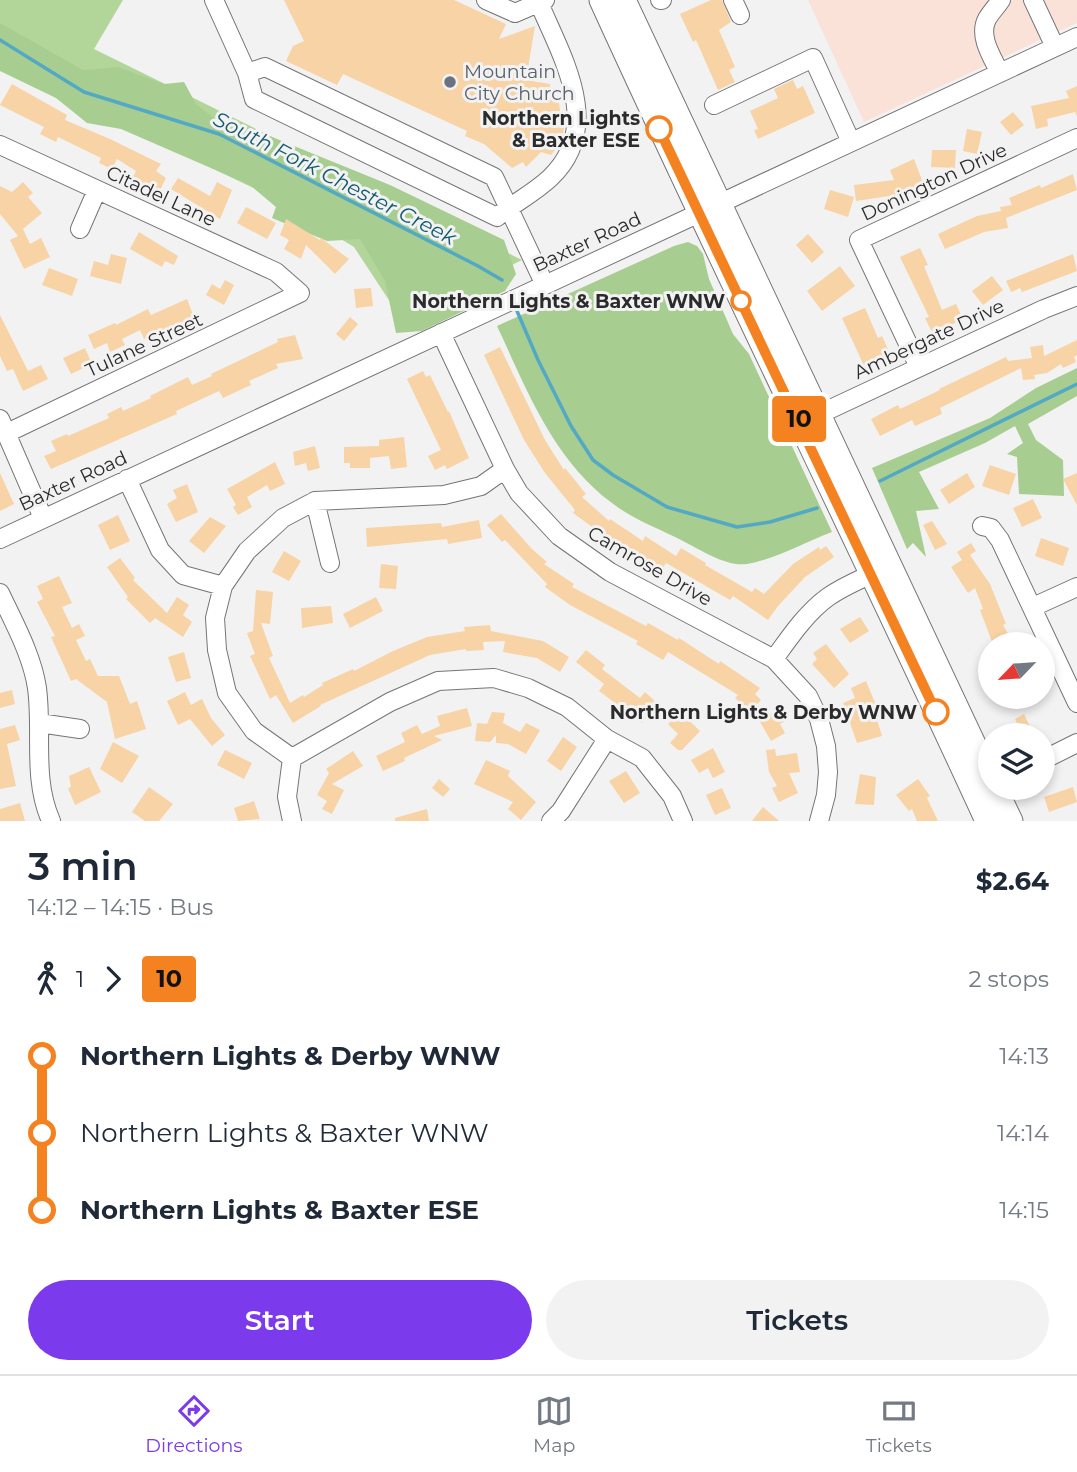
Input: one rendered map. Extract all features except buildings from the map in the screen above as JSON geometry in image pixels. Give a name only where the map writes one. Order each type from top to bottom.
[{"type":"main road","points":[[601,0],[710,208],[881,570],[978,765]]},
{"type":"main road","points":[[624,0],[710,208]]},
{"type":"main road","points":[[987,821],[988,800]]},
{"type":"main road","points":[[998,800],[1011,821]]},
{"type":"street","points":[[214,0],[247,73],[254,99],[497,217],[550,178],[569,157],[577,134],[577,110],[568,69],[542,1],[515,13],[486,0]]},
{"type":"street","points":[[1000,73],[984,31],[986,21],[1001,0]]},
{"type":"street","points":[[1033,0],[1055,47]]},
{"type":"street","name":"Baxter Road","points":[[0,539],[1077,37]]},
{"type":"street","points":[[714,105],[813,58],[851,142]]},
{"type":"street","points":[[247,73],[265,67],[495,177],[545,285]]},
{"type":"street","name":"Donington Drive","points":[[919,366],[859,240],[1077,138]]},
{"type":"street","name":"Citadel Lane","points":[[0,145],[276,272],[300,293]]},
{"type":"street","points":[[80,229],[97,190]]},
{"type":"street","name":"Tulane Street","points":[[3,426],[300,293]]},
{"type":"street","name":"Ambergate Drive","points":[[810,419],[919,366],[1077,296]]},
{"type":"street","name":"Camrose Drive","points":[[441,333],[505,469],[519,493],[559,536],[582,555],[610,572],[774,659],[808,696],[819,719],[826,747],[828,772],[822,820]]},
{"type":"street","points":[[3,426],[43,518]]},
{"type":"street","points":[[292,758],[254,731],[227,693],[217,650],[215,618],[223,586],[247,551],[283,518],[315,501],[444,495],[481,486],[505,469]]},
{"type":"street","points":[[127,479],[160,550],[183,575],[223,586]]},
{"type":"street","points":[[315,501],[330,564]]},
{"type":"street","points":[[982,526],[991,528],[1000,540],[1077,703]]},
{"type":"street","points":[[774,659],[810,612],[826,598],[881,570]]},
{"type":"street","points":[[1033,607],[1077,587]]},
{"type":"street","points":[[0,593],[28,653],[37,685],[42,793],[51,821]]},
{"type":"street","points":[[292,758],[390,702],[438,681],[494,678],[528,688],[567,707],[607,739],[642,758],[672,796],[683,821]]},
{"type":"street","points":[[39,723],[80,729]]},
{"type":"street","points":[[551,821],[561,811],[607,739]]},
{"type":"street","points":[[1055,754],[1077,743]]},
{"type":"street","points":[[292,758],[287,797],[292,821]]},
{"type":"shaded area","points":[[808,0],[1077,0],[1077,23],[864,122]]},
{"type":"green space","points":[[0,0],[123,0],[94,49],[522,260],[402,320],[354,247],[266,194],[0,67]]},
{"type":"green space","points":[[0,23],[83,70],[118,67],[164,84],[184,82],[196,104],[224,126],[272,137],[390,185],[504,240],[516,274],[505,291],[422,331],[396,333],[385,281],[360,239],[327,241],[272,218],[276,207],[250,185],[121,129],[87,123],[56,98],[0,71]]},
{"type":"green space","points":[[688,242],[697,246],[703,254],[709,279],[733,334],[749,354],[832,532],[758,562],[739,564],[714,557],[637,519],[591,485],[573,466],[544,422],[497,326]]},
{"type":"green space","points":[[1077,368],[1077,396],[1028,424],[1036,440],[1063,460],[1064,496],[1019,494],[1017,457],[1007,454],[1023,443],[1015,426],[985,443],[919,472],[939,509],[916,511],[926,557],[913,543],[907,549],[872,468],[990,418],[1036,388]]},
{"type":"waterway","name":"South Fork Chester Creek","points":[[0,40],[84,92],[219,134],[502,280]]},
{"type":"waterway","name":"South Fork Chester Creek","points":[[517,311],[571,426],[593,460],[613,475],[667,507],[737,527],[770,522],[817,508]]},
{"type":"waterway","name":"South Fork Chester Creek","points":[[880,481],[1077,384]]},
{"type":"bus line","name":"10","points":[[659,129],[936,712]]},
{"type":"place","name":"Mountain City Church","points":[[450,82]]},
{"type":"place","name":"Northern Lights & Baxter ESE","points":[[659,129]]},
{"type":"place","name":"Northern Lights & Baxter WNW","points":[[741,301]]},
{"type":"place","name":"Northern Lights & Derby WNW","points":[[936,712]]}]
